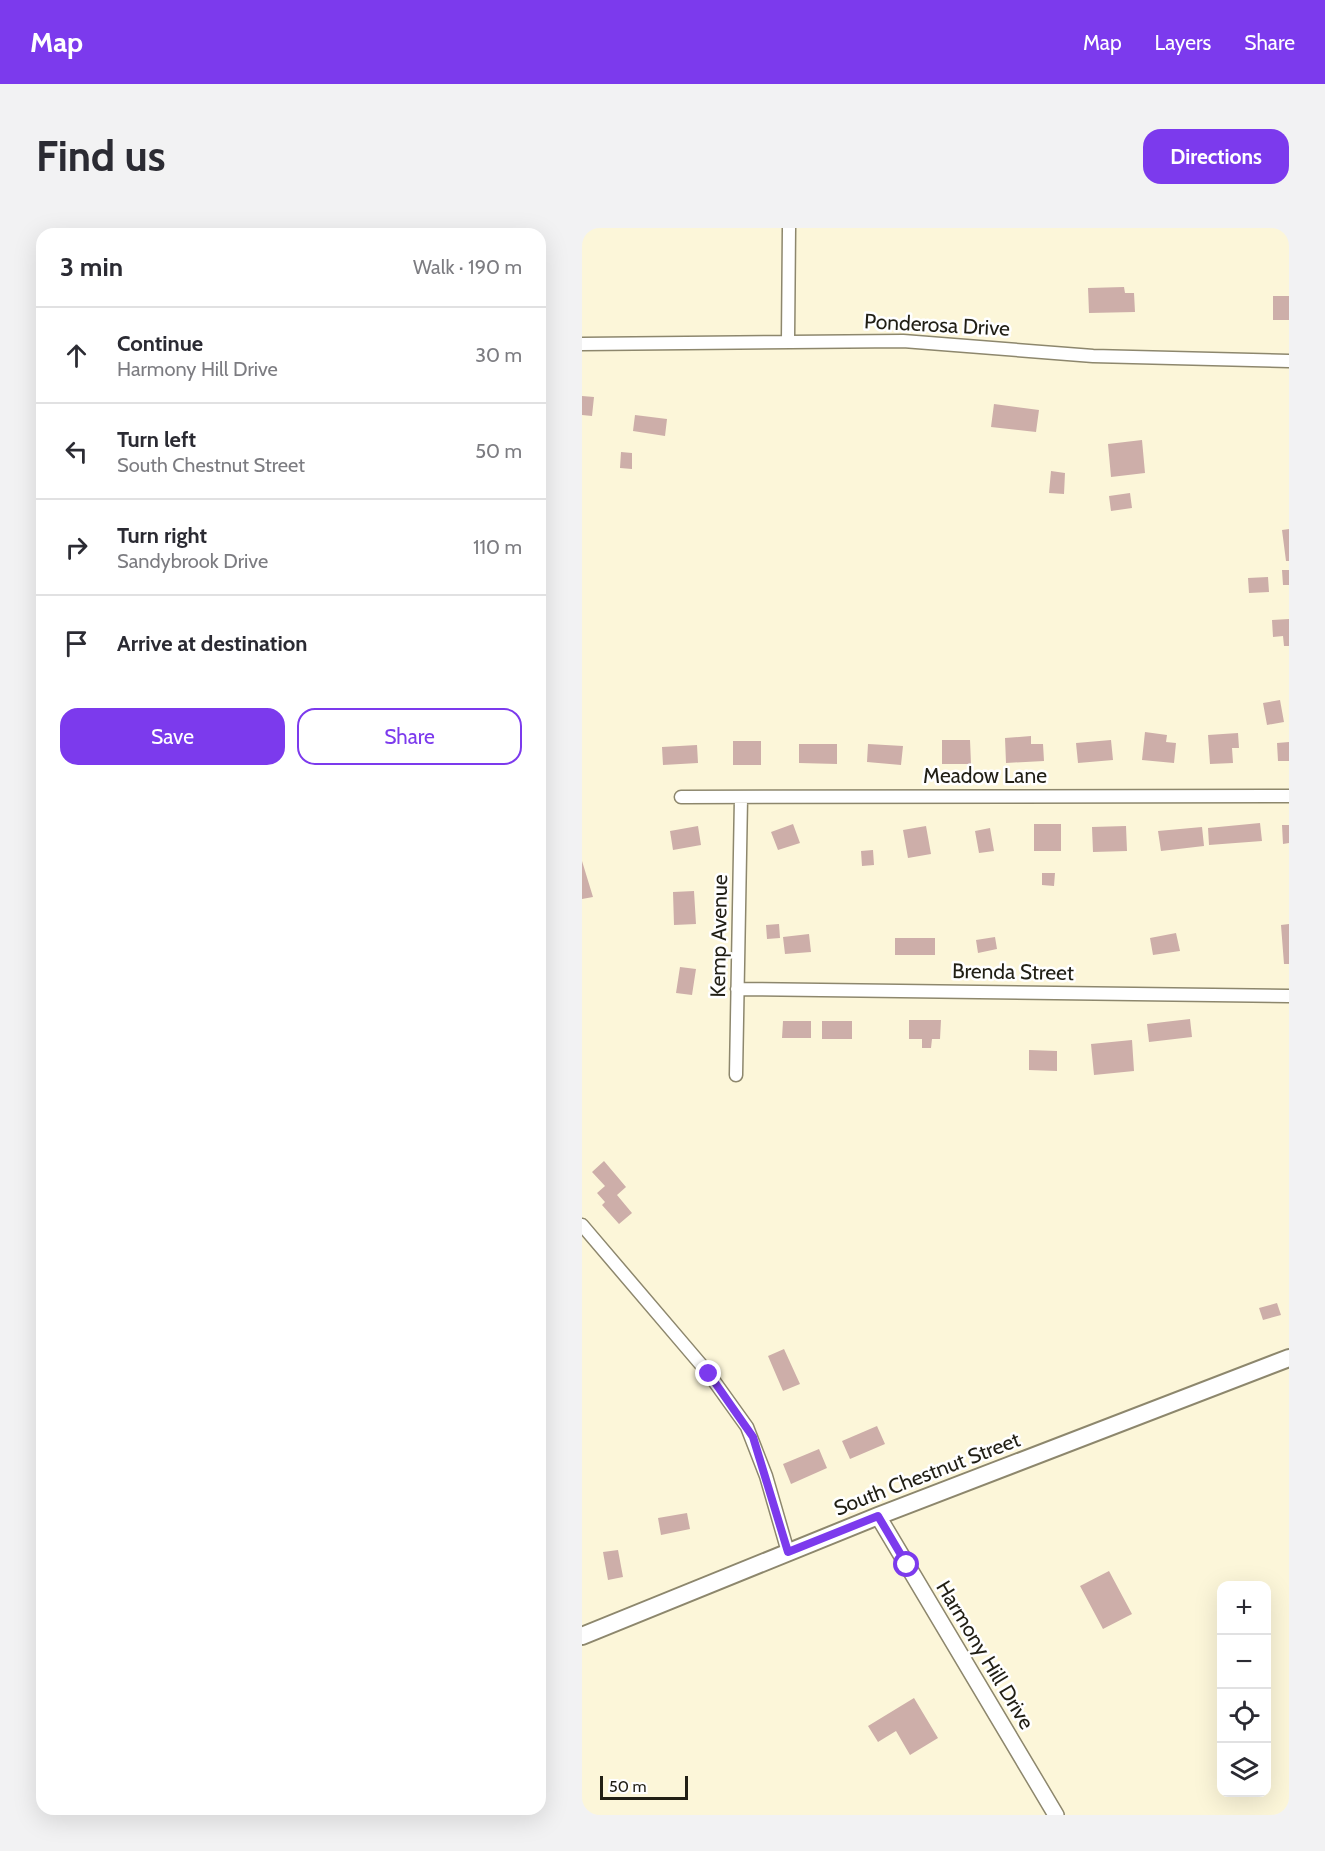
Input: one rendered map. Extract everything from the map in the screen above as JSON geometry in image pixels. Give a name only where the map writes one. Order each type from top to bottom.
[{"type":"main road","name":"South Chestnut Street","points":[[582,1636],[878,1516],[1289,1358]]},
{"type":"street","points":[[788,340],[789,228]]},
{"type":"street","name":"Ponderosa Drive","points":[[582,344],[903,340],[1093,356],[1289,361]]},
{"type":"street","name":"Meadow Lane","points":[[681,796],[741,798],[1289,796]]},
{"type":"street","name":"Kemp Avenue","points":[[736,1076],[741,798]]},
{"type":"street","name":"Brenda Street","points":[[737,989],[1289,996]]},
{"type":"street","points":[[582,1225],[709,1374],[747,1427],[766,1476],[788,1552]]},
{"type":"street","name":"Harmony Hill Drive","points":[[878,1516],[1056,1815]]},
{"type":"building","points":[[1124,287],[1125,293],[1134,293],[1135,312],[1089,313],[1088,288]]},
{"type":"building","points":[[1273,296],[1289,296],[1289,320],[1273,320]]},
{"type":"building","points":[[582,396],[594,397],[592,416],[582,415]]},
{"type":"building","points":[[994,404],[1039,410],[1036,432],[991,427]]},
{"type":"building","points":[[635,415],[667,419],[665,436],[633,431]]},
{"type":"building","points":[[1142,440],[1145,473],[1111,477],[1108,444]]},
{"type":"building","points":[[621,452],[632,453],[632,469],[620,468]]},
{"type":"building","points":[[1051,471],[1065,473],[1064,494],[1049,493]]},
{"type":"building","points":[[1130,493],[1132,508],[1111,511],[1109,496]]},
{"type":"building","points":[[1289,529],[1289,561],[1286,561],[1282,530]]},
{"type":"building","points":[[1282,570],[1289,570],[1289,585],[1283,585]]},
{"type":"building","points":[[1268,577],[1269,592],[1249,593],[1248,578]]},
{"type":"building","points":[[1289,619],[1289,646],[1284,646],[1283,636],[1273,637],[1272,620]]},
{"type":"building","points":[[1280,700],[1284,722],[1267,725],[1263,703]]},
{"type":"building","points":[[1145,732],[1167,735],[1166,742],[1176,743],[1174,763],[1142,760]]},
{"type":"building","points":[[1238,733],[1239,748],[1232,748],[1233,763],[1210,764],[1208,735]]},
{"type":"building","points":[[1031,736],[1031,744],[1043,744],[1044,761],[1006,763],[1005,738]]},
{"type":"building","points":[[942,740],[970,740],[971,764],[942,764]]},
{"type":"building","points":[[1111,740],[1113,760],[1078,763],[1076,743]]},
{"type":"building","points":[[733,741],[761,741],[761,765],[733,765]]},
{"type":"building","points":[[1289,742],[1289,761],[1278,761],[1277,743]]},
{"type":"building","points":[[799,744],[837,744],[837,764],[799,763]]},
{"type":"building","points":[[868,744],[903,746],[901,765],[867,762]]},
{"type":"building","points":[[697,745],[698,763],[663,765],[662,747]]},
{"type":"building","points":[[1260,823],[1262,841],[1209,845],[1208,828]]},
{"type":"building","points":[[793,824],[800,843],[778,850],[771,832]]},
{"type":"building","points":[[1034,824],[1061,824],[1061,851],[1034,851]]},
{"type":"building","points":[[1282,825],[1289,825],[1289,843],[1283,844]]},
{"type":"building","points":[[698,826],[701,845],[673,850],[670,831]]},
{"type":"building","points":[[926,826],[931,854],[908,858],[903,830]]},
{"type":"building","points":[[1126,826],[1127,851],[1093,852],[1092,827]]},
{"type":"building","points":[[1202,827],[1204,846],[1161,851],[1158,831]]},
{"type":"building","points":[[990,828],[994,851],[979,853],[975,831]]},
{"type":"building","points":[[873,850],[874,865],[862,866],[861,851]]},
{"type":"building","points":[[582,861],[593,897],[582,899]]},
{"type":"building","points":[[1042,873],[1055,873],[1054,886],[1042,885]]},
{"type":"building","points":[[694,891],[696,924],[674,925],[673,892]]},
{"type":"building","points":[[779,924],[780,938],[767,939],[766,925]]},
{"type":"building","points":[[1289,924],[1289,964],[1284,964],[1281,925]]},
{"type":"building","points":[[1176,933],[1180,951],[1153,955],[1150,938]]},
{"type":"building","points":[[809,934],[811,952],[785,954],[783,937]]},
{"type":"building","points":[[995,937],[997,949],[978,953],[976,940]]},
{"type":"building","points":[[895,938],[935,938],[935,955],[895,955]]},
{"type":"building","points":[[680,967],[696,969],[692,995],[676,993]]},
{"type":"building","points":[[1190,1019],[1192,1037],[1149,1042],[1147,1024]]},
{"type":"building","points":[[909,1020],[941,1020],[940,1039],[932,1039],[931,1048],[922,1048],[922,1039],[909,1039]]},
{"type":"building","points":[[783,1021],[811,1021],[811,1038],[782,1038]]},
{"type":"building","points":[[822,1021],[852,1021],[852,1039],[822,1039]]},
{"type":"building","points":[[1132,1040],[1134,1071],[1094,1075],[1091,1044]]},
{"type":"building","points":[[1029,1050],[1057,1051],[1057,1071],[1029,1070]]},
{"type":"building","points":[[604,1161],[626,1187],[617,1195],[632,1213],[619,1224],[602,1205],[605,1202],[597,1193],[605,1186],[592,1172]]},
{"type":"building","points":[[1277,1303],[1281,1315],[1263,1320],[1259,1308]]},
{"type":"building","points":[[784,1349],[800,1384],[783,1391],[768,1356]]},
{"type":"building","points":[[877,1426],[885,1444],[850,1459],[842,1441]]},
{"type":"building","points":[[819,1449],[827,1468],[791,1484],[783,1464]]},
{"type":"building","points":[[687,1513],[690,1529],[661,1535],[658,1518]]},
{"type":"building","points":[[618,1550],[623,1577],[608,1580],[603,1552]]},
{"type":"building","points":[[1109,1571],[1132,1614],[1103,1629],[1080,1586]]},
{"type":"building","points":[[914,1698],[938,1738],[910,1755],[896,1731],[878,1742],[868,1726]]},
{"type":"route","points":[[709,1374],[753,1437],[788,1552],[878,1516],[907,1565]]}]
